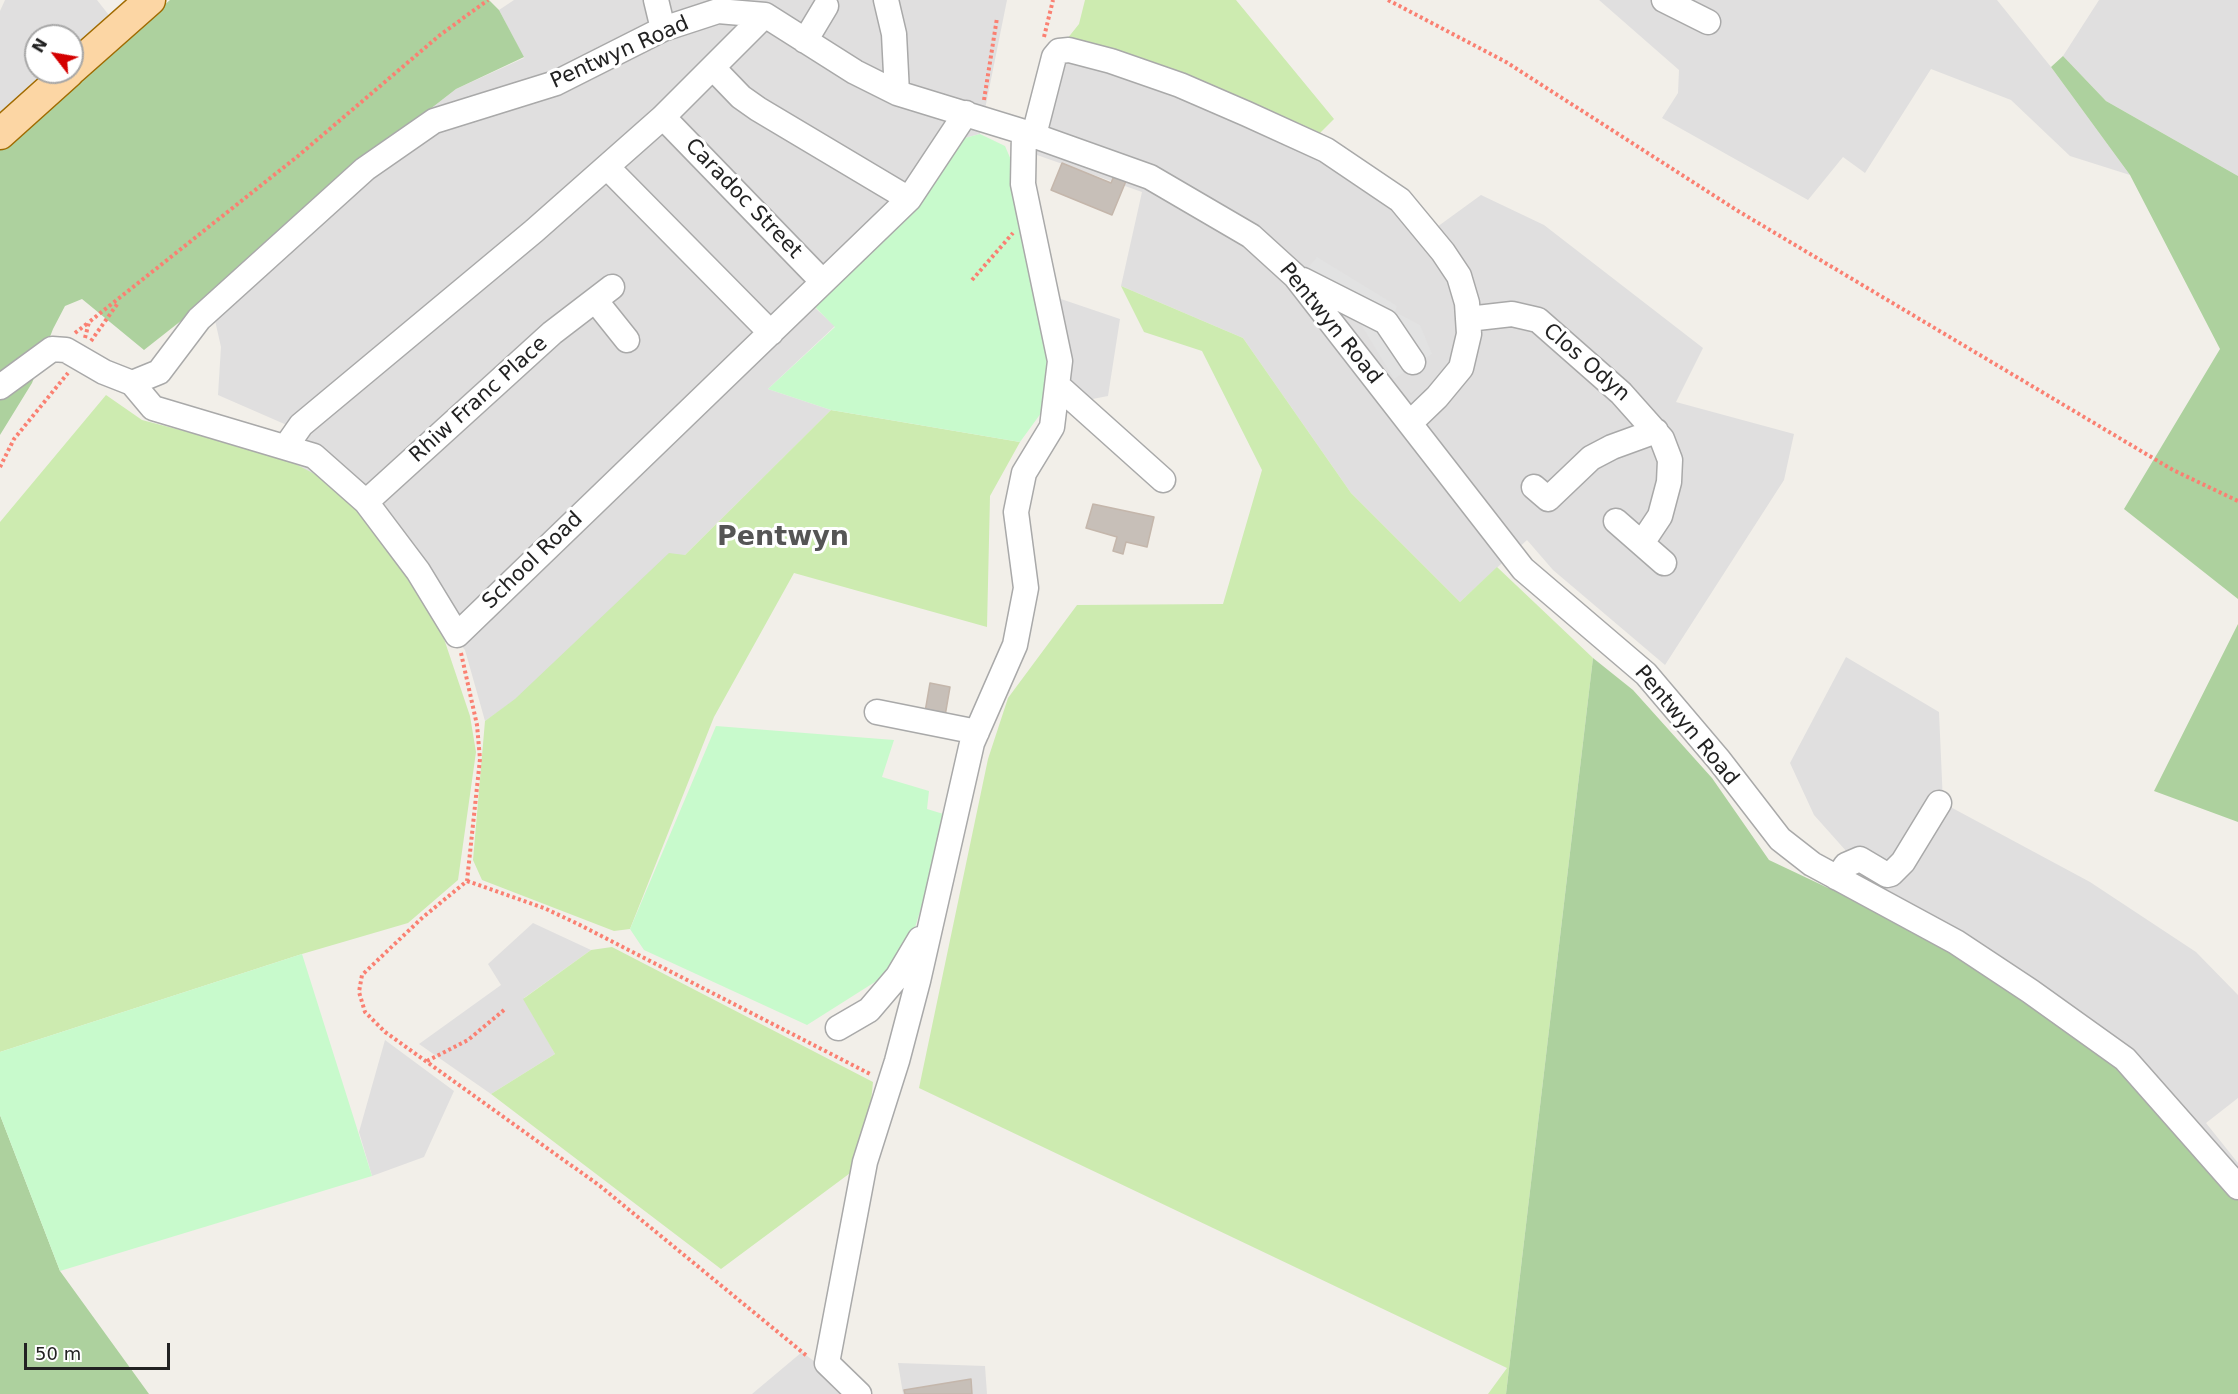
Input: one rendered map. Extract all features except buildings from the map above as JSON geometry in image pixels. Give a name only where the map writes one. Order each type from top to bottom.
[{"type":"main road","points":[[84,59],[150,0]]},
{"type":"main road","points":[[0,134],[56,84]]},
{"type":"street","points":[[656,0],[663,29]]},
{"type":"street","points":[[886,0],[894,34],[897,93]]},
{"type":"street","points":[[1664,0],[1708,22]]},
{"type":"street","points":[[805,40],[830,2]]},
{"type":"street","name":"Pentwyn Road","points":[[132,383],[159,372],[199,319],[365,170],[434,121],[556,83],[663,29],[718,11],[765,15],[855,72],[897,93],[1029,134],[1150,177],[1251,236],[1295,276],[1523,569],[1646,674],[1719,760],[1780,839],[1812,864],[1956,942],[2030,991],[2125,1059],[2238,1187]]},
{"type":"street","points":[[286,445],[301,425],[663,117],[765,15]]},
{"type":"street","points":[[859,1394],[832,1371],[827,1363],[865,1162],[903,1038],[952,837],[972,743],[1015,645],[1026,588],[1016,512],[1024,473],[1052,428],[1060,361],[1023,184],[1029,134],[1054,57],[1059,51],[1069,50],[1111,61],[1189,89],[1326,150],[1400,200],[1443,252],[1459,276],[1467,303],[1469,334],[1461,368],[1437,397],[1410,423]]},
{"type":"street","points":[[713,68],[749,103],[909,199]]},
{"type":"street","name":"School Road","points":[[457,634],[909,199],[974,116]]},
{"type":"street","name":"Caradoc Street","points":[[663,117],[822,281]]},
{"type":"street","points":[[607,167],[771,333]]},
{"type":"street","points":[[1295,276],[1386,322],[1413,362]]},
{"type":"street","name":"Rhiw Franc Place","points":[[366,502],[552,333],[603,294],[627,340]]},
{"type":"street","name":"Clos Odyn","points":[[1468,319],[1512,314],[1538,320],[1621,393],[1656,431],[1662,439],[1670,460],[1670,482],[1660,516],[1642,543]]},
{"type":"street","points":[[0,387],[52,349],[66,350],[104,372],[132,383],[153,408],[286,445],[314,456],[366,502],[418,571],[457,634]]},
{"type":"street","points":[[1057,385],[1162,480]]},
{"type":"street","points":[[1534,487],[1548,499],[1591,458],[1612,447],[1656,431]]},
{"type":"street","points":[[1616,521],[1664,563]]},
{"type":"street","points":[[877,712],[977,732]]},
{"type":"street","points":[[1837,878],[1846,866],[1860,859],[1887,875],[1891,874],[1903,862],[1939,803]]},
{"type":"street","points":[[838,1028],[869,1010],[898,976],[922,936],[943,845],[952,837]]},
{"type":"path","points":[[81,357],[89,322],[120,301],[298,156],[440,35],[488,0]]},
{"type":"path","points":[[1388,0],[1506,62],[1738,211],[2173,470],[2238,501]]},
{"type":"path","points":[[974,116],[997,18]]},
{"type":"path","points":[[972,280],[1014,233],[1032,225]]},
{"type":"path","points":[[0,467],[14,439],[81,357],[120,301]]},
{"type":"path","points":[[457,634],[477,725],[480,759],[467,881],[422,918],[362,975],[359,992],[365,1012],[385,1032],[600,1186],[801,1352],[832,1371]]},
{"type":"path","points":[[467,881],[544,908],[578,924],[766,1019],[888,1084]]},
{"type":"path","points":[[426,1061],[468,1040],[504,1010]]},
{"type":"shaded area","points":[[5,0],[97,0],[127,38],[84,75],[84,24],[24,24],[24,84],[74,84],[0,148],[0,11]]},
{"type":"shaded area","points":[[514,0],[1007,0],[980,134],[957,140],[814,307],[835,326],[768,389],[831,410],[685,555],[515,700],[485,721],[465,650],[280,456],[289,426],[218,395],[221,347],[210,298],[299,211],[456,89],[524,58],[499,10]]},
{"type":"shaded area","points":[[1599,0],[1997,0],[2051,67],[2130,175],[2070,156],[2011,100],[1931,69],[1865,173],[1843,157],[1808,200],[1662,118],[1678,93],[1679,70]]},
{"type":"shaded area","points":[[2099,0],[2238,0],[2238,176],[2106,101],[2063,56]]},
{"type":"shaded area","points":[[1051,49],[1315,138],[1385,174],[1437,227],[1481,195],[1544,225],[1703,348],[1676,402],[1794,434],[1784,480],[1665,665],[1553,570],[1527,540],[1460,602],[1351,493],[1243,338],[1121,286],[1142,192],[1037,155],[1031,125]]},
{"type":"shaded area","points":[[1317,257],[1397,306],[1395,312],[1420,325],[1432,354],[1394,379],[1357,318],[1305,271]]},
{"type":"shaded area","points":[[1058,298],[1120,319],[1108,396],[1082,401],[1070,383]]},
{"type":"shaded area","points":[[1846,657],[1939,712],[1943,803],[2090,882],[2196,952],[2238,995],[2238,1098],[2206,1123],[2238,1163],[2238,1199],[2189,1141],[1884,910],[1826,887],[1847,852],[1814,815],[1790,763]]},
{"type":"shaded area","points":[[533,923],[591,950],[524,998],[555,1054],[491,1094],[419,1044],[501,985],[488,964]]},
{"type":"shaded area","points":[[385,1040],[454,1091],[424,1157],[372,1176],[359,1132]]},
{"type":"shaded area","points":[[802,1352],[857,1394],[752,1394]]},
{"type":"shaded area","points":[[898,1363],[985,1366],[987,1394],[903,1394]]},
{"type":"green space","points":[[170,0],[489,0],[499,10],[524,57],[456,89],[299,211],[210,298],[144,350],[82,299],[65,306],[53,329],[32,383],[0,435],[0,148],[74,84],[84,84],[84,75]]},
{"type":"green space","points":[[1085,0],[1236,0],[1334,119],[1315,138],[1067,39],[1079,24]]},
{"type":"green space","points":[[2063,56],[2106,101],[2238,176],[2238,599],[2124,509],[2220,349],[2130,175],[2051,67]]},
{"type":"green space","points":[[980,134],[1005,146],[1011,160],[1013,184],[1056,343],[1052,398],[1020,442],[831,410],[768,389],[835,327],[814,306],[957,140]]},
{"type":"green space","points":[[1121,286],[1243,338],[1351,493],[1460,602],[1497,567],[1593,658],[1506,1394],[1488,1394],[1507,1368],[919,1088],[988,759],[1008,698],[1077,605],[1223,604],[1262,470],[1202,351],[1144,332]]},
{"type":"green space","points":[[106,395],[142,420],[280,456],[328,481],[391,547],[438,621],[470,716],[476,752],[458,880],[408,923],[302,954],[0,1052],[0,522]]},
{"type":"green space","points":[[831,410],[1020,442],[990,496],[987,627],[794,573],[714,717],[630,929],[614,931],[482,880],[473,860],[485,721],[515,699],[669,553],[685,555]]},
{"type":"green space","points":[[2238,624],[2238,822],[2154,791]]},
{"type":"green space","points":[[1593,658],[1633,690],[1712,778],[1769,860],[1826,887],[1884,910],[2024,996],[2116,1064],[2189,1141],[2238,1199],[2238,1394],[1506,1394]]},
{"type":"green space","points":[[716,726],[894,740],[882,777],[929,791],[927,809],[950,816],[912,937],[886,975],[807,1025],[644,950],[630,929]]},
{"type":"green space","points":[[612,947],[873,1082],[865,1162],[721,1269],[491,1094],[555,1054],[523,999],[591,950]]},
{"type":"green space","points":[[302,954],[372,1176],[60,1271],[0,1115],[0,1052]]},
{"type":"green space","points":[[0,1115],[60,1271],[149,1394],[0,1394]]},
{"type":"district","name":"Pentwyn","points":[[783,538]]}]
